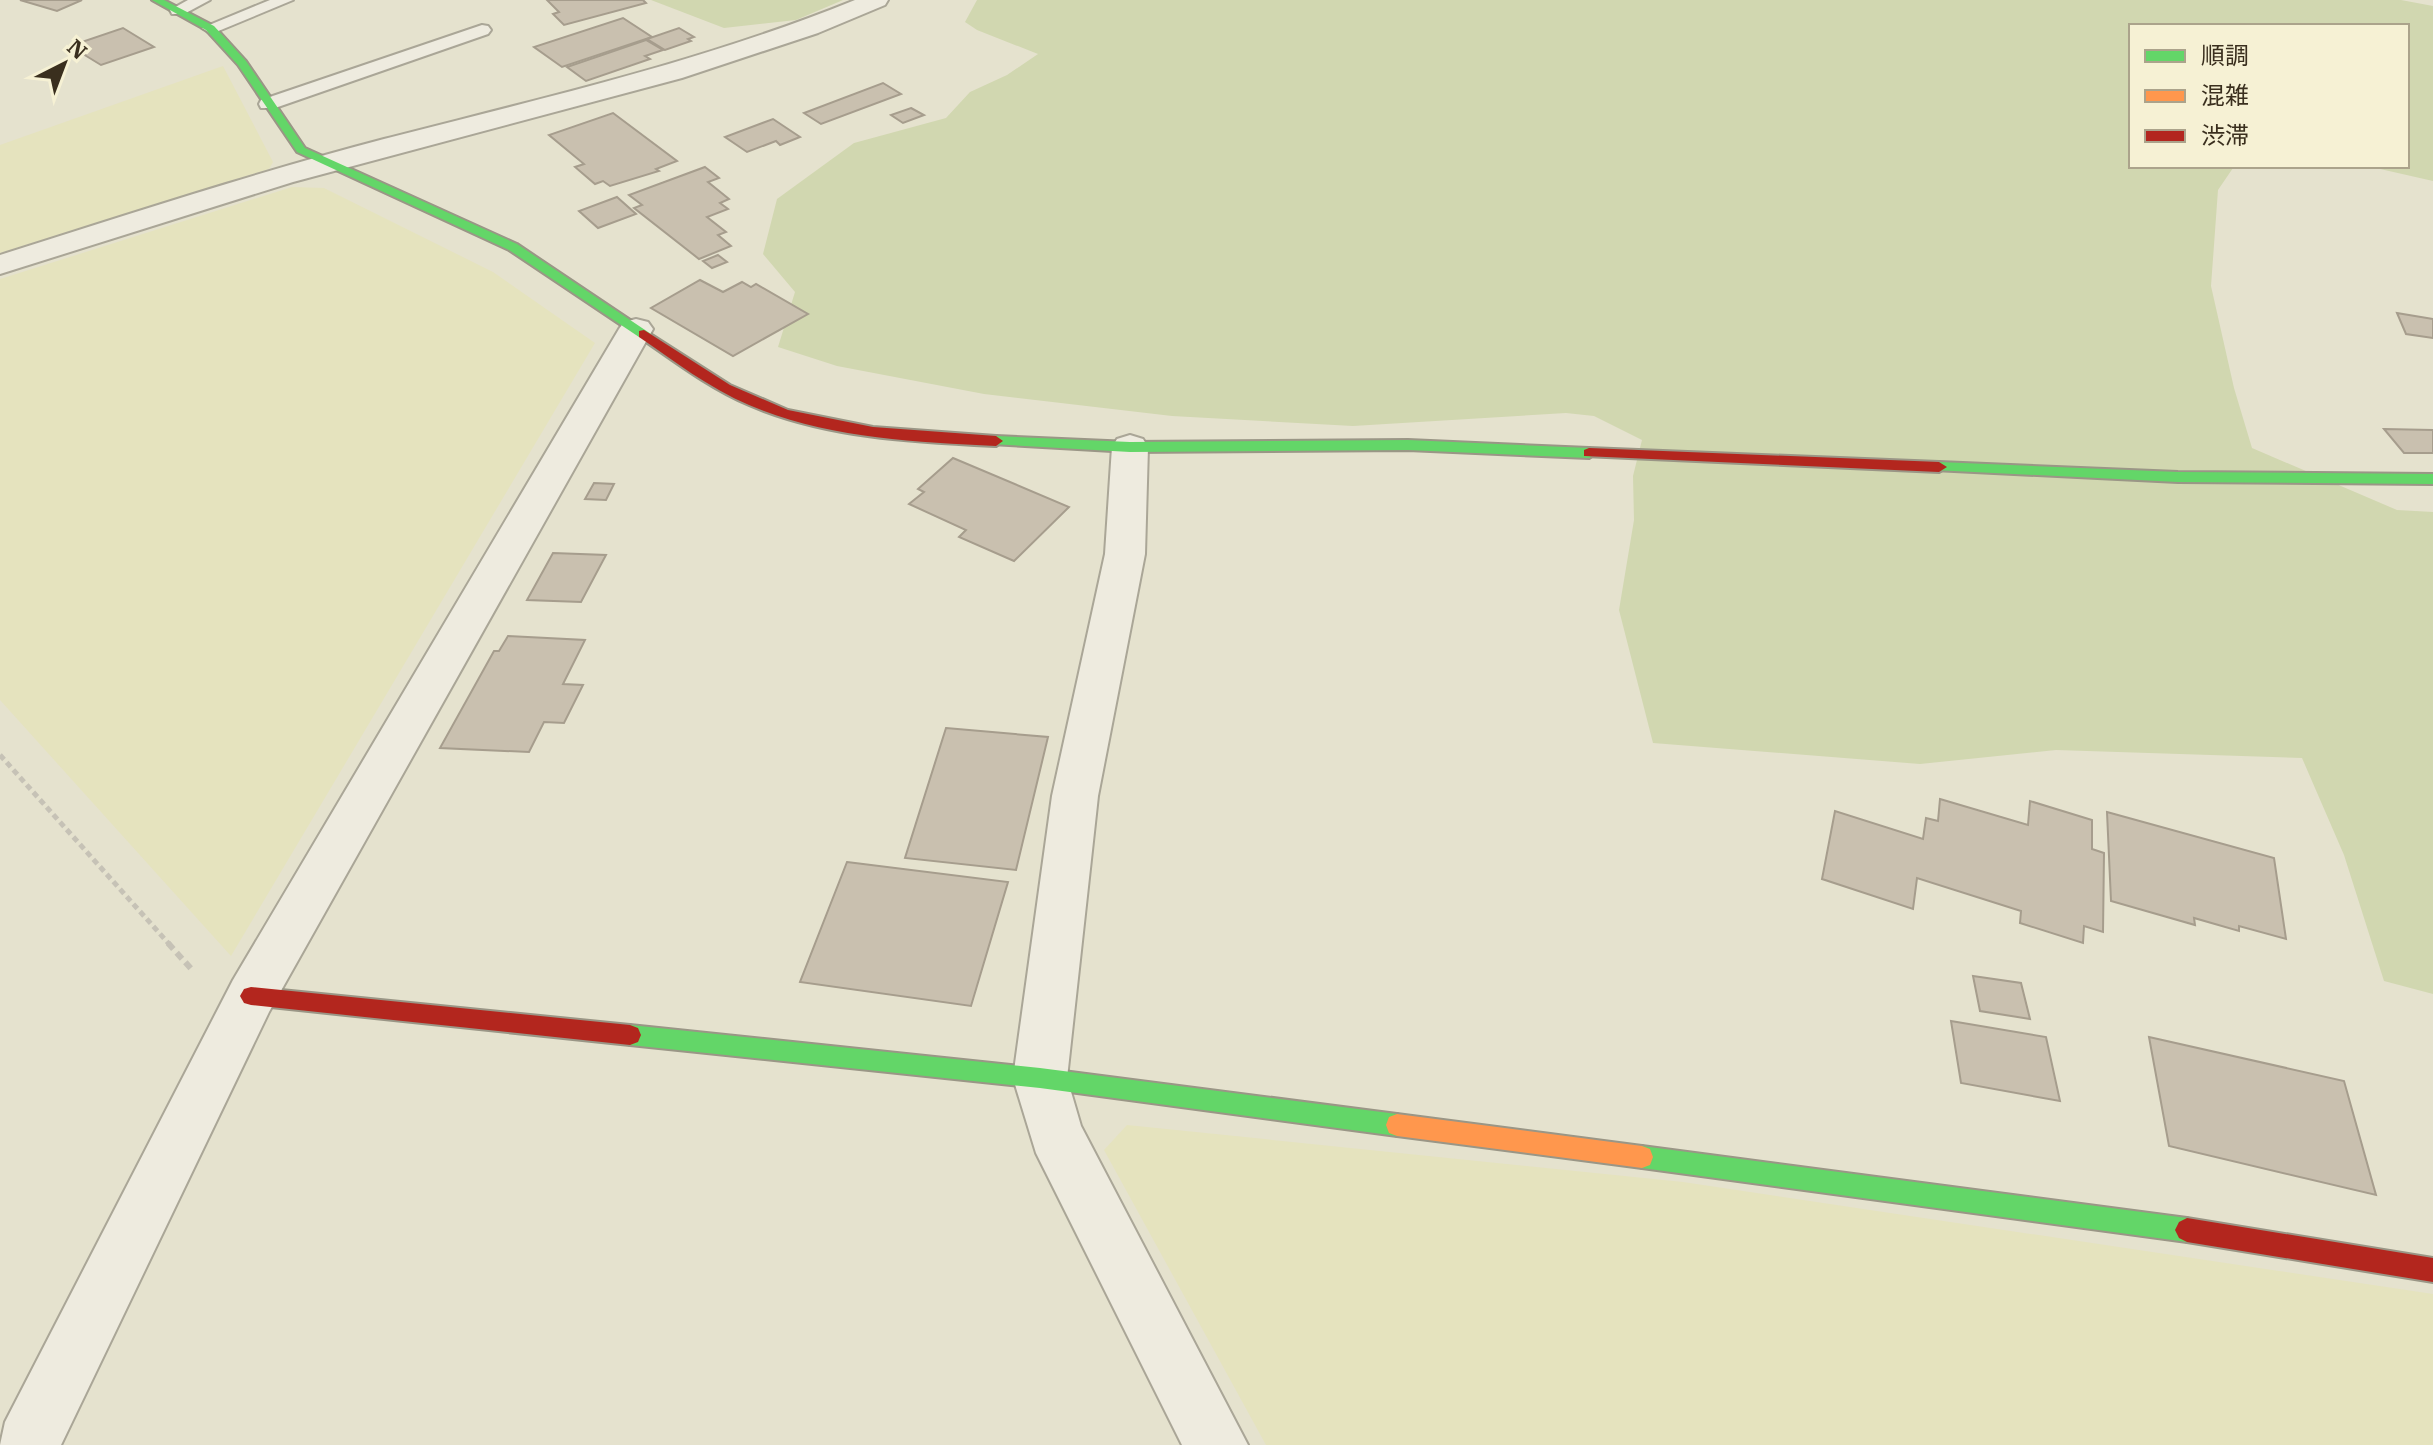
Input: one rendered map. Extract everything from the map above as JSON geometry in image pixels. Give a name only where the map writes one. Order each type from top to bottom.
[{"type":"street","points":[[157,0],[210,28],[242,63],[301,150],[325,164],[513,247],[721,385],[755,402],[828,426],[931,438],[1130,447],[1408,445],[2178,477],[2433,479]]},
{"type":"street","points":[[0,265],[325,164],[672,73],[767,42],[876,0]]},
{"type":"street","points":[[28,1445],[245,1008],[636,329]]},
{"type":"street","points":[[1130,447],[1125,554],[1075,796],[1040,1078],[1056,1134],[1216,1445]]},
{"type":"street","points":[[245,1008],[1040,1078],[2152,1224],[2433,1270]]},
{"type":"lane","points":[[178,10],[202,0]]},
{"type":"lane","points":[[210,28],[285,0]]},
{"type":"lane","points":[[268,104],[482,30]]},
{"type":"path","points":[[0,755],[245,1008]]},
{"type":"shaded area","points":[[223,66],[273,162],[269,169],[0,253],[0,145]]},
{"type":"shaded area","points":[[292,187],[324,188],[493,272],[595,343],[231,956],[0,700],[0,279]]},
{"type":"shaded area","points":[[1127,1125],[1683,1182],[2433,1294],[2433,1445],[1266,1445],[1104,1150]]},
{"type":"green space","points":[[651,0],[843,0],[796,20],[724,28]]},
{"type":"green space","points":[[977,0],[2401,0],[2433,6],[2433,181],[2376,168],[2409,168],[2409,24],[2129,24],[2129,168],[2233,168],[2218,190],[2211,286],[2234,388],[2252,448],[2397,510],[2433,512],[2433,994],[2384,981],[2344,855],[2302,758],[2056,750],[1920,764],[1653,743],[1619,610],[1634,520],[1633,476],[1642,440],[1594,416],[1566,413],[1353,426],[1172,416],[984,394],[837,366],[778,347],[795,292],[763,254],[777,199],[854,143],[946,118],[970,92],[1007,75],[1038,54],[977,30],[965,22]]},
{"type":"building","points":[[20,0],[82,0],[57,11]]},
{"type":"building","points":[[547,0],[643,0],[646,3],[564,25],[553,14],[559,12]]},
{"type":"building","points":[[623,18],[652,37],[562,67],[534,47]]},
{"type":"building","points":[[123,28],[154,47],[101,65],[70,46]]},
{"type":"building","points":[[679,28],[694,37],[688,39],[691,41],[665,50],[647,39]]},
{"type":"building","points":[[646,40],[663,50],[645,56],[650,59],[586,81],[567,67]]},
{"type":"building","points":[[883,83],[901,94],[821,124],[804,113]]},
{"type":"building","points":[[911,108],[924,115],[903,123],[891,115]]},
{"type":"building","points":[[613,113],[677,161],[656,169],[659,171],[610,186],[603,181],[595,184],[575,167],[584,164],[549,135]]},
{"type":"building","points":[[773,119],[800,137],[780,145],[776,141],[747,152],[725,137]]},
{"type":"building","points":[[705,167],[719,178],[708,182],[729,199],[720,203],[728,209],[707,217],[726,232],[718,235],[731,246],[699,259],[634,208],[642,205],[629,195]]},
{"type":"building","points":[[617,197],[636,214],[598,228],[579,211]]},
{"type":"building","points":[[718,255],[727,262],[712,268],[703,261]]},
{"type":"building","points":[[700,280],[723,292],[742,282],[751,287],[756,284],[808,314],[733,356],[651,308]]},
{"type":"building","points":[[2397,313],[2433,319],[2433,338],[2406,334]]},
{"type":"building","points":[[2384,429],[2433,430],[2433,453],[2404,453]]},
{"type":"building","points":[[953,458],[1069,507],[1014,561],[959,537],[966,530],[909,504],[924,492],[918,489]]},
{"type":"building","points":[[594,483],[614,484],[606,500],[585,499]]},
{"type":"building","points":[[553,553],[606,555],[581,602],[527,600]]},
{"type":"building","points":[[508,636],[585,640],[563,684],[583,685],[564,723],[544,722],[529,752],[440,748],[494,651],[499,651]]},
{"type":"building","points":[[946,728],[1048,737],[1016,870],[905,858]]},
{"type":"building","points":[[1940,799],[2028,825],[2030,801],[2092,820],[2092,849],[2104,853],[2103,932],[2084,926],[2083,943],[2020,923],[2021,911],[1917,878],[1913,909],[1822,879],[1835,811],[1923,839],[1926,818],[1938,821]]},
{"type":"building","points":[[2107,812],[2274,858],[2286,939],[2239,926],[2239,931],[2194,918],[2195,925],[2111,901]]},
{"type":"building","points":[[847,862],[1008,882],[971,1006],[800,982]]},
{"type":"building","points":[[1973,976],[2021,983],[2030,1019],[1980,1011]]},
{"type":"building","points":[[1951,1021],[2046,1037],[2060,1101],[1961,1083]]},
{"type":"building","points":[[2149,1037],[2344,1081],[2376,1195],[2169,1146]]},
{"type":"traffic: fast","points":[[157,0],[210,28],[242,63],[301,150],[513,247],[644,334]]},
{"type":"traffic: fast","points":[[996,441],[1130,447],[1408,445],[1589,453]]},
{"type":"traffic: fast","points":[[1939,467],[2178,477],[2433,479]]},
{"type":"traffic: fast","points":[[630,1035],[1040,1078],[1397,1125]]},
{"type":"traffic: fast","points":[[1642,1157],[2187,1230]]},
{"type":"traffic: slow","points":[[1397,1125],[1642,1157]]},
{"type":"traffic: jam","points":[[644,334],[725,388],[783,413],[873,432],[996,441]]},
{"type":"traffic: jam","points":[[1589,453],[1939,467]]},
{"type":"traffic: jam","points":[[251,996],[630,1035]]},
{"type":"traffic: jam","points":[[2187,1230],[2433,1270]]}]
